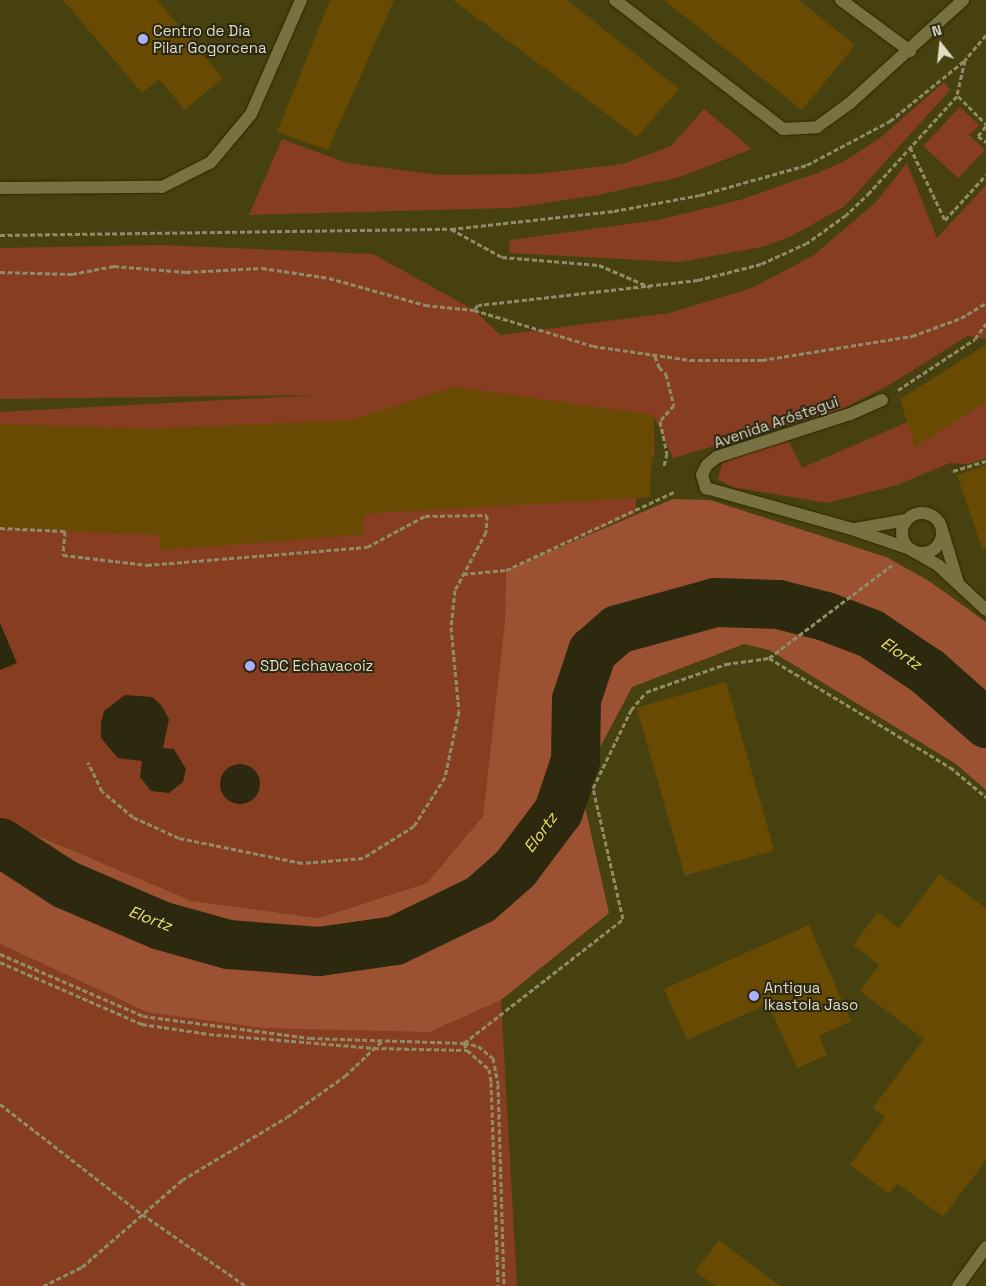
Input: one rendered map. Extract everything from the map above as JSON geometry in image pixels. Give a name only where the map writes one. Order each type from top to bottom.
[{"type":"street","points":[[0,188],[162,187],[211,162],[250,114],[301,0]]},
{"type":"street","points":[[615,0],[783,129],[817,127],[850,103],[910,51],[962,0]]},
{"type":"street","points":[[841,0],[910,51]]},
{"type":"street","name":"Avenida Aróstegui","points":[[882,400],[850,414],[717,457],[707,465],[702,476],[706,488],[852,529],[905,554],[939,566],[986,610]]},
{"type":"street","name":"Avenida Aróstegui","points":[[852,529],[906,520],[916,513],[929,513],[940,522],[958,583]]},
{"type":"street","points":[[905,554],[902,539],[906,520]]},
{"type":"street","name":"Avenida Aróstegui","points":[[905,554],[924,553],[936,548],[943,535],[942,528]]},
{"type":"street","points":[[958,1286],[986,1247]]},
{"type":"path","points":[[0,235],[451,229],[614,211],[700,195],[798,168],[849,145],[890,121],[964,60],[986,35]]},
{"type":"path","points":[[474,310],[478,305],[651,287],[761,264],[807,243],[846,215],[958,96],[964,60]]},
{"type":"path","points":[[958,96],[986,125],[978,136],[986,142]]},
{"type":"path","points":[[910,147],[945,220],[986,175]]},
{"type":"path","points":[[451,229],[502,257],[600,265],[651,287]]},
{"type":"path","points":[[0,272],[72,274],[114,266],[186,272],[262,268],[329,278],[425,305],[474,310],[593,346],[655,356],[762,360],[838,350],[912,336],[961,318],[986,302]]},
{"type":"path","points":[[882,400],[975,339],[986,323]]},
{"type":"path","points":[[655,356],[659,367],[666,374],[674,405],[660,421],[667,453],[664,466]]},
{"type":"path","points":[[953,471],[986,460]]},
{"type":"path","points":[[462,574],[506,570],[674,492]]},
{"type":"path","points":[[0,528],[65,531],[63,555],[147,565],[367,546],[424,516],[487,515],[486,532],[455,590],[451,627],[459,712],[445,777],[414,826],[362,858],[302,863],[179,838],[133,817],[102,791],[88,762]]},
{"type":"path","points":[[464,1042],[623,919],[592,788],[638,699],[646,692],[726,664],[769,658],[905,554]]},
{"type":"path","points":[[769,658],[950,767],[986,797]]},
{"type":"path","points":[[0,954],[143,1016],[216,1028],[382,1042],[464,1042],[478,1046],[493,1058],[498,1084],[504,1286]]},
{"type":"path","points":[[0,962],[142,1024],[209,1034],[374,1048],[467,1050]]},
{"type":"path","points":[[43,1286],[82,1267],[182,1180],[287,1117],[338,1081],[382,1042]]},
{"type":"path","points":[[464,1042],[467,1050],[489,1069],[491,1082],[498,1286]]},
{"type":"path","points":[[0,1104],[142,1214],[246,1286]]},
{"type":"shaded area","points":[[944,82],[950,90],[857,193],[843,207],[792,236],[762,247],[679,262],[509,253],[510,240],[658,220],[740,200],[817,173],[845,161],[880,138]]},
{"type":"shaded area","points":[[960,107],[979,125],[969,135],[985,150],[958,178],[923,146]]},
{"type":"shaded area","points":[[704,109],[752,149],[680,177],[598,195],[513,208],[249,215],[282,139],[347,163],[440,175],[536,174],[623,164],[671,146]]},
{"type":"shaded area","name":"SDC Echavacoiz","points":[[907,163],[937,238],[986,185],[986,339],[967,336],[891,384],[842,409],[673,458],[654,416],[654,457],[643,457],[650,465],[650,497],[636,498],[636,513],[506,570],[505,620],[483,816],[427,883],[319,918],[192,901],[0,820],[0,412],[319,395],[0,399],[0,248],[161,245],[373,254],[474,310],[500,335],[669,313],[752,288],[814,255],[875,203]]},
{"type":"shaded area","points":[[986,402],[986,458],[968,464],[950,463],[897,485],[827,503],[732,487],[718,479],[722,464],[760,447],[788,440],[802,468],[907,422]]},
{"type":"shaded area","points":[[673,499],[710,500],[886,557],[929,581],[986,622],[986,790],[956,764],[794,665],[769,650],[744,644],[632,687],[580,785],[609,913],[501,1000],[430,1032],[263,1028],[147,1012],[0,944],[0,820],[192,901],[319,918],[427,883],[483,816],[505,620],[506,570]]},
{"type":"shaded area","points":[[0,623],[17,663],[0,670]]},
{"type":"shaded area","points":[[125,695],[152,697],[161,705],[169,719],[163,748],[174,749],[186,769],[183,782],[169,793],[151,791],[140,777],[142,761],[118,758],[101,738],[101,723],[104,711]]},
{"type":"shaded area","points":[[244,764],[251,767],[257,773],[260,784],[259,792],[251,801],[244,804],[236,804],[229,801],[221,792],[220,780],[223,773],[232,765]]},
{"type":"shaded area","points":[[0,944],[147,1012],[430,1032],[501,1000],[517,1286],[0,1286]]},
{"type":"building","name":"Centro de Día Pilar Gogorcena","points":[[63,0],[157,0],[223,78],[185,110],[159,79],[142,93]]},
{"type":"building","points":[[330,0],[394,0],[328,150],[277,132]]},
{"type":"building","points":[[453,0],[567,0],[679,89],[637,137]]},
{"type":"building","points":[[664,0],[799,0],[855,45],[802,110]]},
{"type":"building","points":[[986,345],[986,402],[915,447],[900,399]]},
{"type":"building","points":[[454,387],[654,415],[650,497],[363,514],[363,535],[161,550],[160,535],[0,528],[0,424],[151,429],[351,420]]},
{"type":"building","points":[[986,465],[986,547],[982,548],[957,475]]},
{"type":"building","points":[[726,682],[774,850],[685,876],[637,708]]},
{"type":"building","points":[[939,874],[986,908],[986,1160],[943,1217],[897,1183],[889,1194],[850,1165],[885,1117],[873,1108],[924,1039],[860,991],[879,965],[853,945],[878,912],[899,928]]},
{"type":"building","name":"Antigua Ikastola Jaso","points":[[809,925],[851,1021],[819,1036],[827,1055],[797,1068],[768,1004],[687,1040],[664,989]]},
{"type":"building","points":[[719,1240],[780,1286],[715,1286],[695,1271]]},
{"type":"waterway","name":"Elortz","points":[[0,842],[65,884],[160,925],[228,944],[319,951],[395,940],[480,899],[515,868],[558,811],[575,760],[576,699],[592,651],[617,629],[715,602],[778,604],[825,616],[870,633],[927,671],[986,723]]},
{"type":"place","name":"Centro de Día Pilar Gogorcena","points":[[143,39]]},
{"type":"place","name":"SDC Echavacoiz","points":[[250,666]]},
{"type":"place","name":"Antigua Ikastola Jaso","points":[[754,996]]}]
